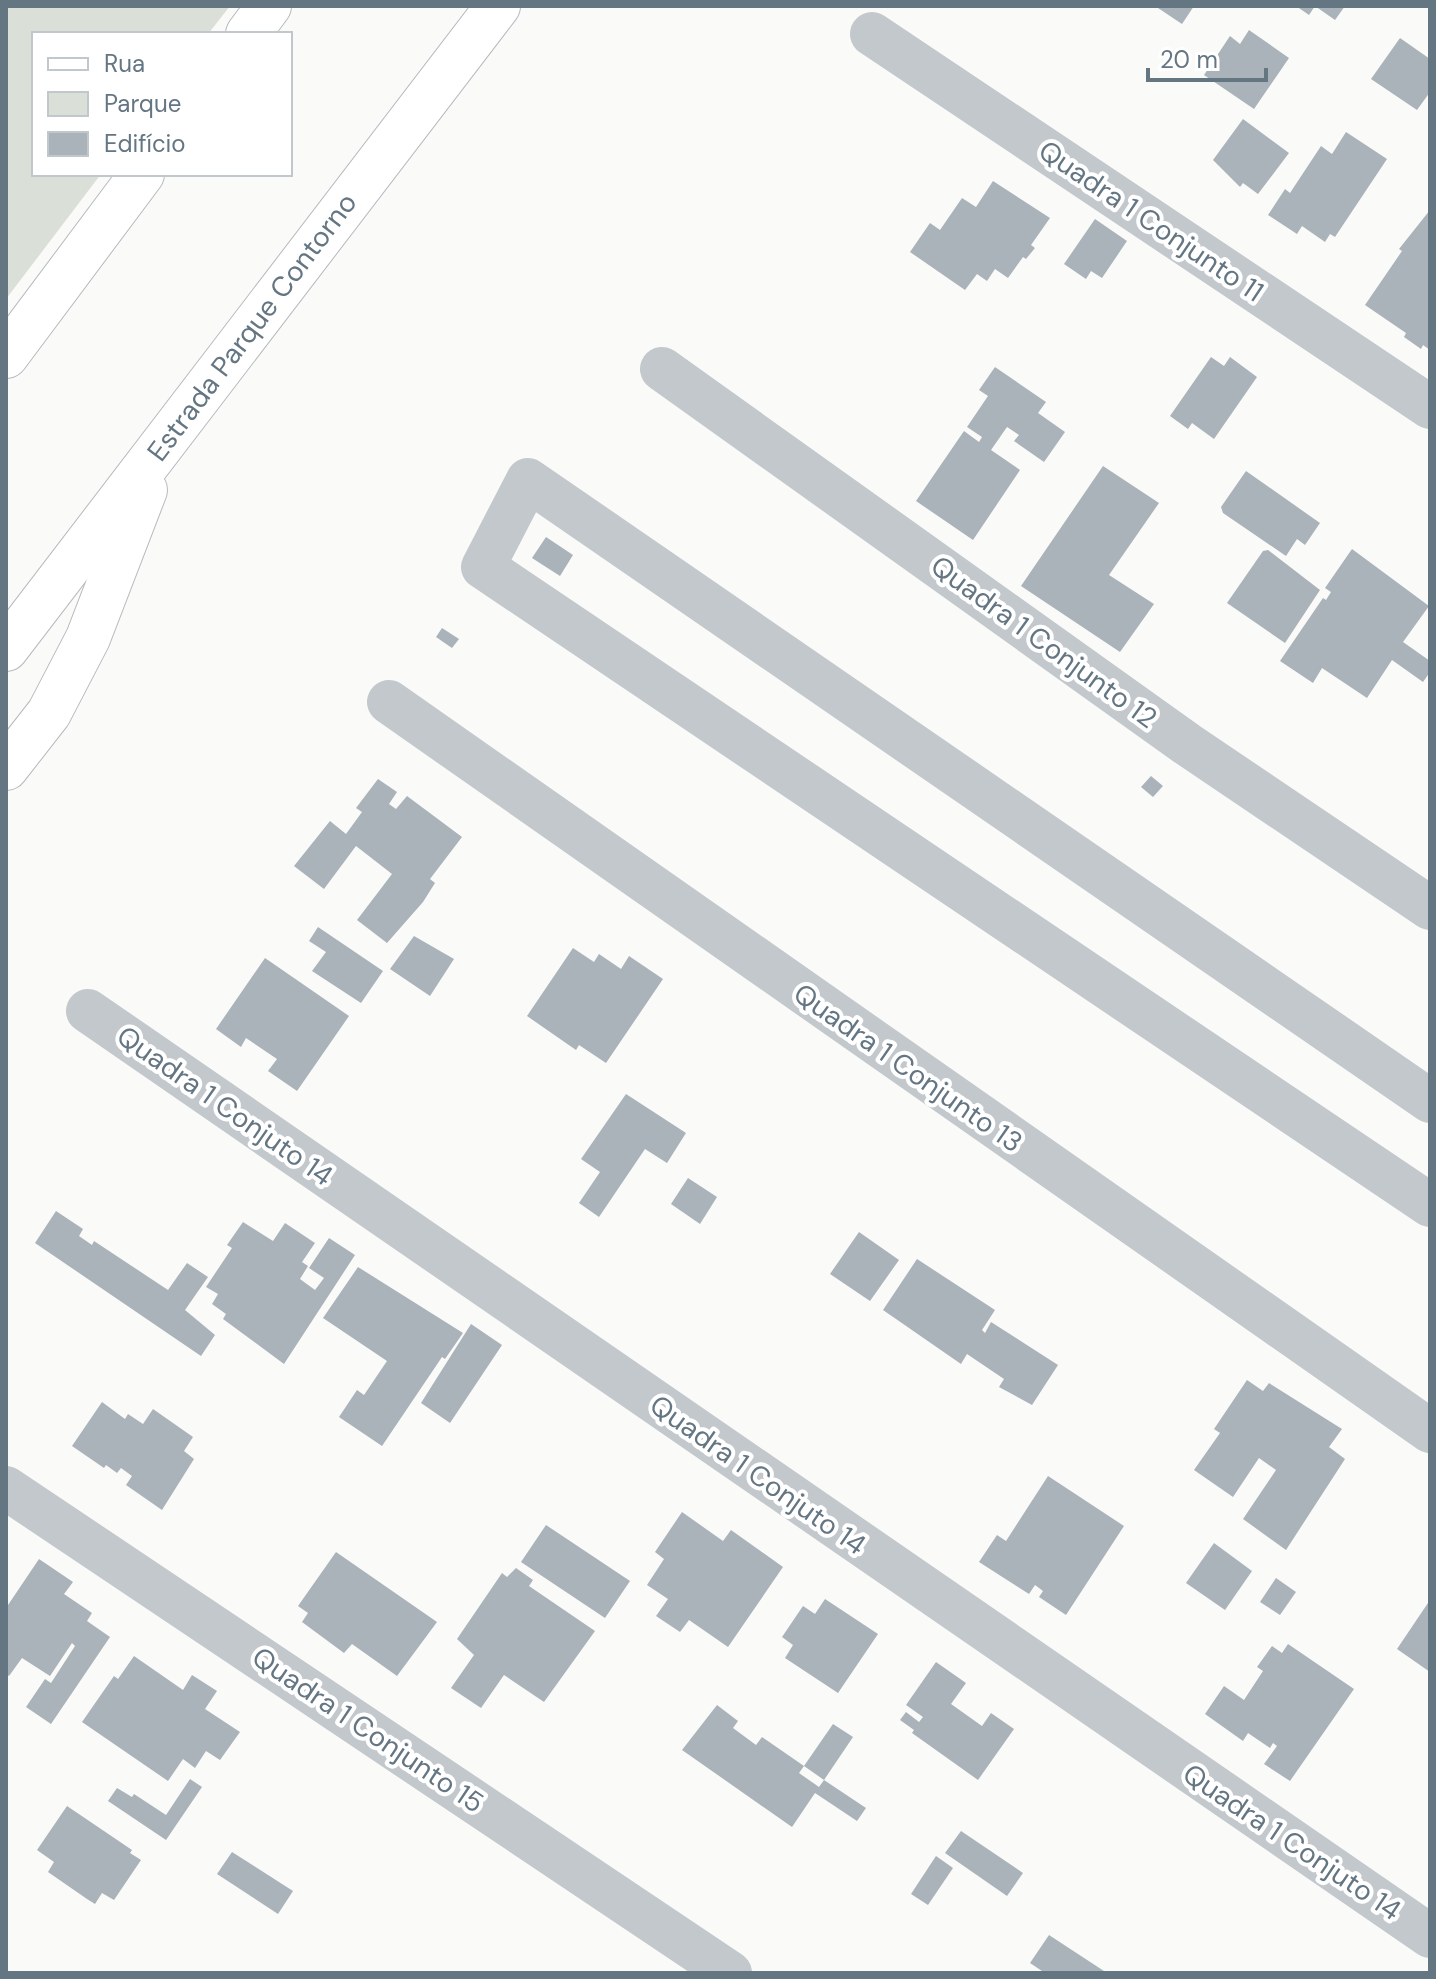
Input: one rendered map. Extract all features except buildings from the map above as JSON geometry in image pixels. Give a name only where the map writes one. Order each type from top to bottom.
[{"type":"main road","points":[[250,32],[269,6]]},
{"type":"main road","name":"Estrada Parque Contorno","points":[[6,649],[498,6]]},
{"type":"main road","points":[[6,356],[141,176]]},
{"type":"main road","points":[[6,768],[49,713],[88,638],[162,444]]},
{"type":"street","name":"Quadra 1 Conjunto 11","points":[[872,34],[1430,407]]},
{"type":"street","name":"Quadra 1 Conjunto 12","points":[[662,369],[1187,744],[1430,908]]},
{"type":"street","points":[[1430,1101],[528,480],[483,567],[1430,1205]]},
{"type":"street","name":"Quadra 1 Conjunto 13","points":[[389,702],[1430,1431]]},
{"type":"street","name":"Quadra 1 Conjuto 14","points":[[88,1011],[1430,1936]]},
{"type":"street","name":"Quadra 1 Conjunto 15","points":[[6,1488],[730,1973]]},
{"type":"green space","points":[[6,6],[230,6],[210,32],[32,32],[32,176],[99,176],[6,299]]}]
